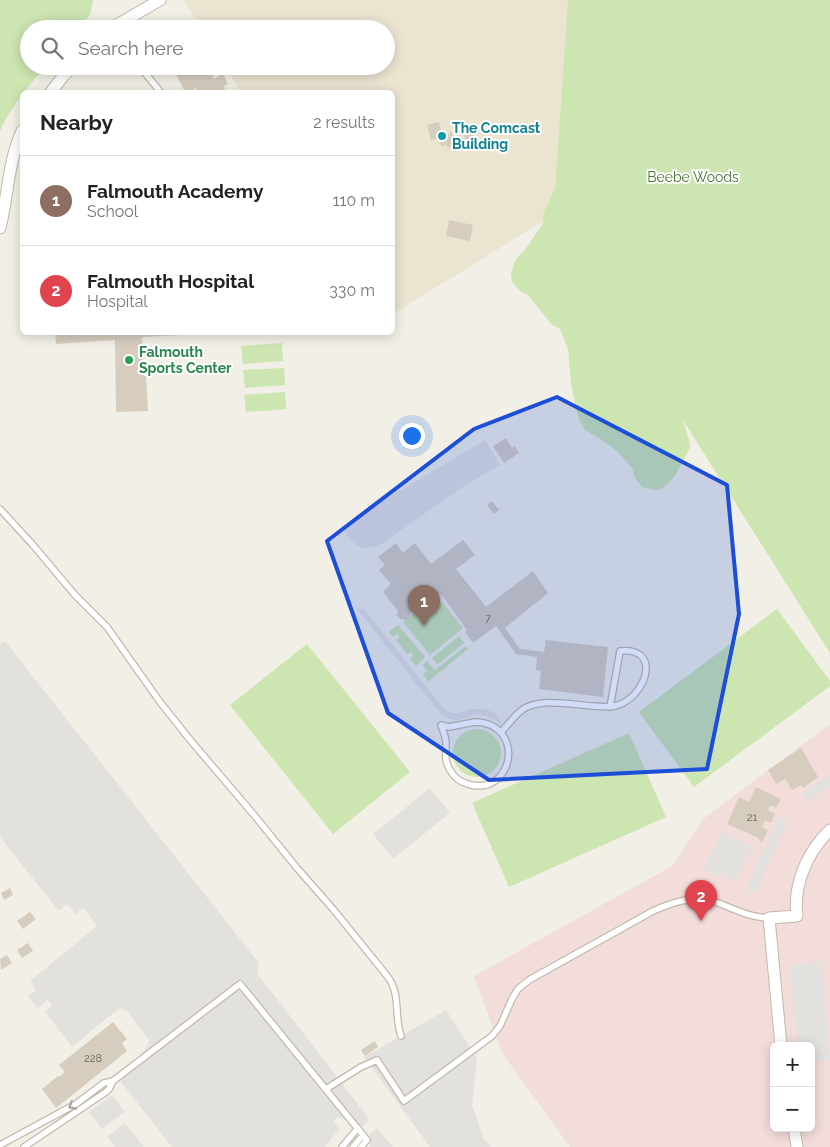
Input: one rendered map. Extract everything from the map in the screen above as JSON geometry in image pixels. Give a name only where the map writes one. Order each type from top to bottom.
[{"type":"street","points":[[126,20],[160,0]]},
{"type":"street","points":[[53,90],[64,75]]},
{"type":"street","points":[[0,228],[13,155],[20,135]]},
{"type":"street","points":[[781,1042],[769,918],[797,916],[795,906],[796,892],[803,869],[819,843],[830,830]]},
{"type":"street","points":[[795,1132],[797,1147]]},
{"type":"lane","points":[[146,75],[158,90]]},
{"type":"lane","points":[[0,509],[75,595],[107,627],[160,702],[191,741],[388,977],[396,995],[401,1036]]},
{"type":"lane","points":[[501,732],[522,710],[537,703],[610,707],[625,702],[639,690],[647,671],[646,663],[635,652],[620,651],[610,707]]},
{"type":"lane","points":[[480,722],[495,727],[501,732],[508,743],[509,756],[506,768],[498,778],[488,784],[475,786],[464,783],[456,778],[446,762],[446,743],[441,725],[448,727],[480,722]]},
{"type":"lane","points":[[326,1089],[361,1067],[377,1060],[404,1100],[492,1036],[500,1026],[518,989],[529,980],[669,904],[695,899],[708,900],[752,917],[769,918]]},
{"type":"lane","points":[[24,1147],[106,1092],[114,1081],[240,984],[365,1137]]},
{"type":"lane","points":[[0,1146],[76,1104],[104,1083],[114,1081]]},
{"type":"lane","points":[[342,1147],[358,1128]]},
{"type":"lane","points":[[353,1147],[365,1137]]},
{"type":"lane","points":[[361,1147],[365,1137]]},
{"type":"highlighted area","points":[[557,397],[727,485],[739,614],[707,769],[489,780],[388,713],[327,541],[474,429]]},
{"type":"shaded area","points":[[184,0],[568,0],[553,215],[395,313],[395,90],[240,90],[231,75],[395,75],[395,20],[196,20]]},
{"type":"shaded area","points":[[485,440],[500,465],[461,488],[383,543],[365,548],[356,545],[344,531],[361,514]]},
{"type":"shaded area","points":[[356,608],[364,609],[444,709],[452,713],[458,713],[472,709],[485,709],[495,713],[502,724],[480,715],[458,720],[443,716]]},
{"type":"shaded area","points":[[5,641],[259,963],[257,973],[370,1120],[363,1126],[337,1118],[334,1122],[340,1128],[325,1147],[172,1147],[121,1082],[149,1043],[149,1040],[127,1011],[122,1008],[117,1010],[72,1047],[45,1012],[50,1008],[51,1004],[49,1001],[47,1000],[38,1008],[28,996],[35,991],[30,981],[97,926],[84,908],[76,914],[66,905],[59,911],[0,837],[0,645]]},
{"type":"shaded area","points":[[830,724],[830,1147],[570,1147],[502,1053],[474,976],[672,866],[703,819]]},
{"type":"shaded area","points":[[830,775],[830,786],[807,802],[802,794]]},
{"type":"shaded area","points":[[430,788],[450,813],[393,859],[373,834]]},
{"type":"shaded area","points":[[779,817],[788,822],[755,894],[745,889]]},
{"type":"shaded area","points":[[721,832],[752,846],[736,881],[715,875],[704,869]]},
{"type":"shaded area","points":[[821,961],[830,1060],[815,1061],[815,1042],[798,1042],[789,966]]},
{"type":"shaded area","points":[[446,1010],[477,1058],[472,1105],[484,1139],[491,1147],[430,1147],[364,1057]]},
{"type":"shaded area","points":[[112,1095],[125,1112],[102,1129],[89,1112]]},
{"type":"shaded area","points":[[125,1123],[144,1147],[115,1147],[107,1137]]},
{"type":"shaded area","points":[[377,1128],[393,1147],[370,1147],[370,1134]]},
{"type":"green space","points":[[0,0],[93,0],[90,15],[86,20],[20,20],[20,75],[39,75],[26,90],[20,90],[20,98],[0,131]]},
{"type":"green space","name":"Beebe Woods","points":[[568,0],[830,0],[830,653],[683,420],[690,448],[669,483],[661,489],[654,490],[642,487],[635,478],[632,468],[618,452],[585,430],[579,419],[575,403],[568,349],[560,329],[551,324],[529,296],[520,291],[512,282],[511,272],[516,259],[525,250],[543,223],[544,212],[555,188]]},
{"type":"green space","points":[[282,343],[283,361],[243,364],[241,346]]},
{"type":"green space","points":[[284,368],[285,385],[245,388],[243,370]]},
{"type":"green space","points":[[285,392],[286,409],[246,412],[244,395]]},
{"type":"green space","points":[[429,601],[443,603],[463,628],[430,655],[403,622]]},
{"type":"green space","points":[[777,609],[830,681],[830,686],[694,787],[639,712]]},
{"type":"green space","points":[[398,625],[425,657],[416,666],[410,658],[413,655],[411,652],[407,654],[396,640],[400,637],[397,634],[393,637],[389,632]]},
{"type":"green space","points":[[459,636],[464,643],[437,664],[432,658]]},
{"type":"green space","points":[[307,644],[410,772],[333,834],[230,705]]},
{"type":"green space","points":[[466,646],[468,649],[428,682],[423,674],[427,671],[423,665],[427,661],[435,670]]},
{"type":"green space","points":[[472,729],[482,729],[491,733],[497,739],[500,744],[500,762],[491,773],[482,777],[472,777],[463,773],[457,767],[453,758],[453,748],[457,739],[463,733]]},
{"type":"green space","points":[[629,733],[666,817],[509,887],[472,803]]},
{"type":"building","points":[[176,75],[212,75],[214,79],[224,75],[228,84],[224,86],[225,89],[223,90],[197,90],[196,88],[184,90]]},
{"type":"building","name":"The Comcast Building","points":[[439,122],[442,135],[452,132],[455,142],[453,146],[447,148],[447,145],[441,146],[439,138],[431,140],[427,125]]},
{"type":"building","points":[[471,124],[474,141],[465,142],[462,125]]},
{"type":"building","points":[[449,220],[473,225],[470,241],[446,236]]},
{"type":"building","name":"Falmouth Sports Center","points":[[55,335],[179,335],[142,337],[148,411],[116,412],[115,340],[56,344]]},
{"type":"building","points":[[506,438],[512,448],[515,446],[519,453],[504,463],[493,446]]},
{"type":"building","points":[[492,501],[499,510],[494,514],[487,505]]},
{"type":"building","points":[[463,540],[475,555],[456,569],[486,607],[533,571],[548,593],[505,628],[520,649],[544,652],[546,640],[608,647],[603,697],[539,689],[541,671],[536,670],[537,657],[516,654],[496,626],[473,643],[465,632],[467,630],[441,594],[436,596],[432,594],[410,612],[409,618],[406,620],[400,619],[397,615],[398,611],[383,592],[391,584],[379,570],[385,565],[378,557],[396,543],[403,553],[415,543],[431,564]]},
{"type":"building","points":[[801,748],[818,777],[803,788],[801,785],[792,790],[785,779],[776,784],[768,770]]},
{"type":"building","points":[[756,787],[781,799],[776,808],[770,805],[768,810],[775,814],[771,823],[765,820],[762,827],[768,830],[762,842],[759,838],[727,824],[739,797],[749,802]]},
{"type":"building","points":[[10,888],[13,895],[4,900],[1,893]]},
{"type":"building","points":[[30,912],[36,919],[23,929],[17,921]]},
{"type":"building","points":[[28,943],[33,951],[22,958],[17,950]]},
{"type":"building","points":[[7,955],[12,963],[1,970],[0,959]]},
{"type":"building","points":[[113,1022],[127,1039],[122,1043],[127,1051],[56,1108],[42,1089],[65,1072],[59,1065]]},
{"type":"building","points":[[375,1041],[378,1047],[365,1056],[361,1050]]},
{"type":"place","name":"The Comcast Building","points":[[442,136]]},
{"type":"place","name":"Falmouth Sports Center","points":[[129,360]]},
{"type":"place","name":"Falmouth Academy","points":[[424,626]]},
{"type":"place","name":"Falmouth Hospital","points":[[701,921]]}]
